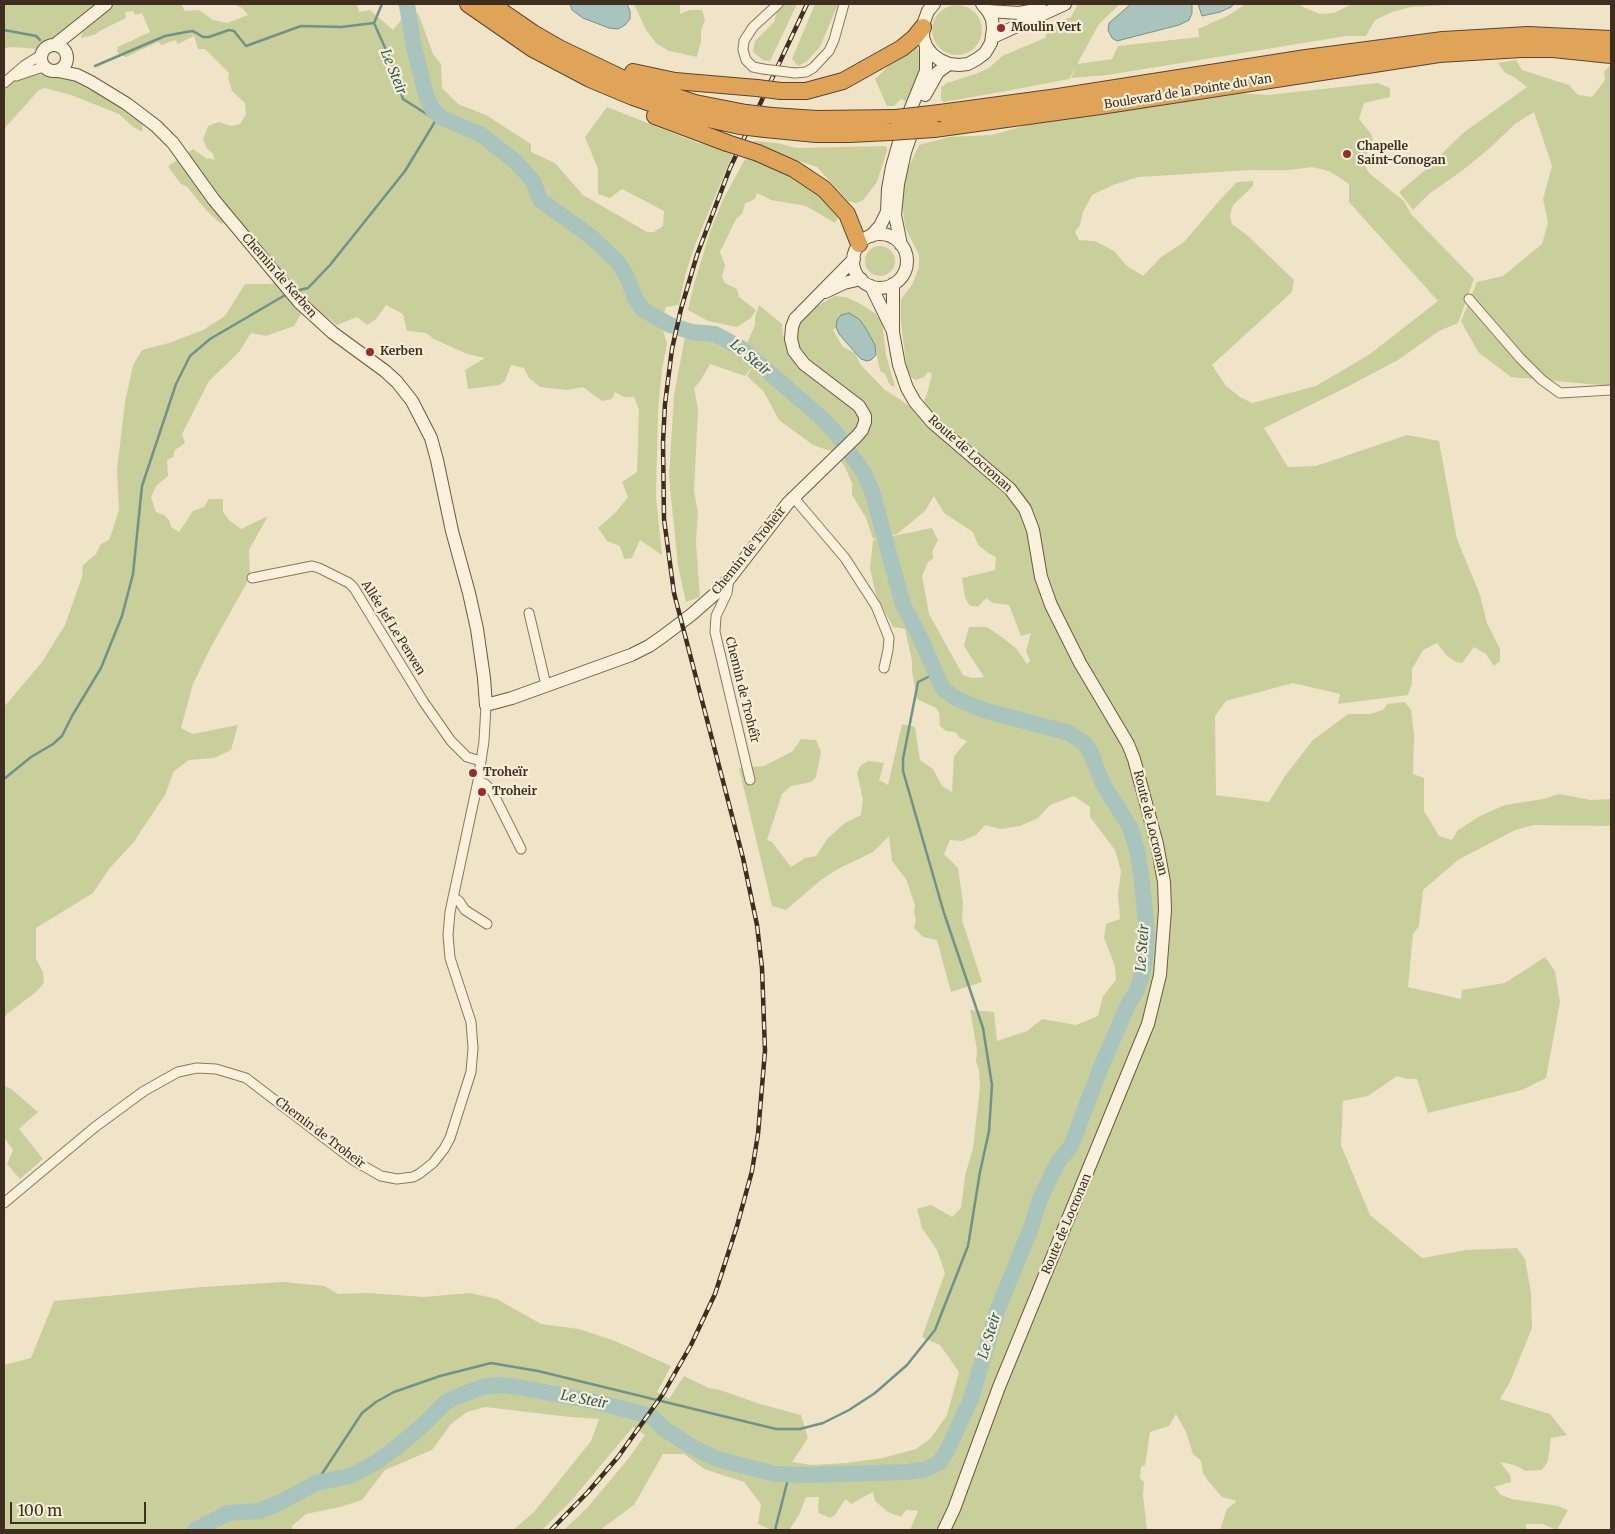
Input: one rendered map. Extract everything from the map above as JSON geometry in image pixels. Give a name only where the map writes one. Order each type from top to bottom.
[{"type":"highway","points":[[468,4],[533,49],[600,89],[645,111],[758,153],[794,169],[824,189],[847,214],[861,246]]},
{"type":"highway","points":[[491,4],[533,33],[559,48],[609,72],[743,119]]},
{"type":"highway","points":[[559,48],[648,76],[781,91],[806,91],[843,81],[902,48],[923,28]]},
{"type":"highway","name":"Boulevard de la Pointe du Van","points":[[893,125],[940,113],[1058,97],[1306,58],[1443,40],[1528,34],[1611,39]]},
{"type":"highway","name":"Boulevard de la Pointe du Van","points":[[743,119],[768,122],[817,119],[934,129],[1100,106],[1439,54],[1522,48],[1554,49],[1611,55]]},
{"type":"highway","points":[[533,49],[590,79],[651,104],[696,118],[743,119]]},
{"type":"street","points":[[8,80],[59,59],[71,32],[106,4]]},
{"type":"street","points":[[778,4],[753,27],[746,37],[743,46],[744,54],[749,64],[753,67],[795,73],[806,72],[814,68],[829,51],[844,4]]},
{"type":"street","points":[[985,7],[1019,14],[1038,10],[1052,4]]},
{"type":"street","points":[[993,37],[1065,4]]},
{"type":"street","points":[[930,6],[923,28],[926,46],[940,60],[949,64],[959,65],[968,64],[977,59],[988,48],[993,37],[994,28],[985,7]]},
{"type":"street","points":[[926,46],[926,72],[904,125],[892,167],[888,189],[887,212],[880,226],[861,246],[856,273],[866,283],[882,288],[893,284],[900,279],[907,265],[895,215],[898,184],[905,152],[930,83],[938,72],[949,64]]},
{"type":"street","points":[[8,80],[41,55],[47,47],[59,59]]},
{"type":"street","points":[[41,55],[43,63],[59,59]]},
{"type":"street","name":"Chemin de Kerben","points":[[59,59],[77,75],[127,104],[165,134],[214,200],[303,307],[332,333],[385,371],[397,382],[412,401],[431,438],[437,460],[452,531],[477,630],[486,705]]},
{"type":"street","points":[[861,246],[886,235],[901,245]]},
{"type":"street","name":"Chemin de Troheïr","points":[[4,1203],[95,1127],[144,1091],[178,1072],[206,1068],[246,1078],[371,1171],[381,1176],[413,1177],[433,1163],[447,1144],[471,1072],[473,1048],[471,1022],[453,969],[449,946],[449,924],[478,781],[486,705],[512,698],[631,655],[649,646],[692,615],[729,579],[794,498],[862,430],[865,416],[859,406],[811,370],[797,356],[792,346],[791,333],[795,320],[861,246]]},
{"type":"street","name":"Chemin de Troheïr","points":[[818,295],[844,283],[866,283]]},
{"type":"street","name":"Route de Locronan","points":[[866,283],[893,332]]},
{"type":"street","name":"Route de Locronan","points":[[893,284],[893,332],[907,388],[915,402],[933,423],[1010,490],[1025,509],[1033,530],[1041,577],[1051,605],[1080,663],[1128,744],[1134,759],[1157,844],[1164,882],[1165,910],[1160,976],[1148,1024],[999,1387],[954,1509],[944,1530]]},
{"type":"street","points":[[1469,299],[1520,358],[1542,380],[1560,393],[1611,390]]},
{"type":"street","name":"Chemin de Troheïr","points":[[794,498],[845,558],[876,606],[889,638],[884,668]]},
{"type":"street","name":"Allée Jef Le Penven","points":[[252,578],[312,566],[349,583],[452,741],[467,757],[481,761]]},
{"type":"street","name":"Chemin de Trohéîr","points":[[729,579],[727,593],[716,616],[715,632],[750,780]]},
{"type":"street","points":[[528,613],[546,686]]},
{"type":"street","points":[[478,781],[485,784],[492,791],[521,849]]},
{"type":"street","points":[[453,897],[459,901],[465,910],[487,924]]},
{"type":"green space","points":[[4,4],[181,4],[185,11],[199,10],[213,20],[227,23],[248,15],[242,8],[234,4],[357,4],[359,12],[370,10],[393,30],[402,19],[398,4],[405,4],[419,15],[433,54],[441,64],[442,88],[458,104],[486,115],[531,144],[531,152],[555,163],[583,195],[647,232],[654,232],[663,226],[664,211],[622,189],[610,198],[598,194],[598,169],[585,137],[607,107],[698,143],[734,151],[695,245],[686,272],[679,305],[666,307],[661,323],[667,344],[662,369],[658,412],[656,497],[662,555],[640,540],[632,558],[624,559],[620,546],[607,541],[598,528],[616,512],[628,497],[622,482],[637,472],[639,410],[634,397],[624,397],[615,392],[612,399],[602,401],[583,387],[567,390],[540,387],[529,378],[524,368],[511,365],[505,381],[499,385],[468,389],[465,370],[485,358],[467,354],[434,339],[426,333],[407,331],[403,314],[386,305],[376,319],[367,325],[357,317],[337,325],[323,314],[302,312],[294,326],[266,336],[251,333],[239,352],[209,381],[182,434],[185,443],[175,450],[173,457],[167,460],[168,476],[156,486],[151,497],[156,512],[164,515],[169,520],[171,527],[179,532],[193,511],[204,507],[209,499],[223,499],[223,512],[229,520],[241,529],[268,516],[249,550],[250,577],[211,647],[193,684],[181,728],[193,734],[238,725],[231,750],[214,758],[189,760],[174,771],[165,795],[133,843],[109,869],[93,893],[36,928],[36,959],[43,972],[44,983],[36,992],[7,1014],[4,1019],[4,707],[42,662],[65,625],[82,577],[83,565],[96,554],[101,544],[109,540],[119,509],[117,470],[125,402],[133,365],[142,350],[169,343],[203,330],[225,316],[245,284],[272,284],[284,277],[235,219],[221,224],[206,210],[187,187],[180,183],[168,166],[193,149],[207,159],[215,160],[203,139],[208,126],[219,122],[231,126],[240,124],[246,114],[245,103],[232,91],[228,78],[229,73],[205,49],[198,49],[194,36],[178,44],[175,40],[162,45],[158,42],[126,57],[120,55],[117,51],[118,47],[150,32],[142,13],[135,15],[133,11],[125,12],[126,18],[94,35],[81,38],[88,25],[47,41],[40,49],[4,48]]},
{"type":"green space","points":[[634,4],[680,4],[680,14],[690,10],[702,10],[705,20],[701,30],[701,42],[697,57],[669,51],[657,44],[646,30]]},
{"type":"green space","points":[[784,4],[797,4],[770,61],[763,60],[753,52],[755,41],[774,22],[777,11]]},
{"type":"green space","points":[[815,4],[838,4],[820,47],[806,62],[798,66],[792,59]]},
{"type":"green space","points":[[1078,4],[1120,4],[1099,24],[1069,79],[944,102],[941,100],[941,87],[947,83],[989,68],[1002,56],[1045,38],[1050,26],[1071,17]]},
{"type":"green space","points":[[1246,4],[1300,4],[1320,14],[1334,13],[1350,5],[1358,4],[1463,4],[1411,7],[1392,12],[1375,20],[1366,36],[1346,36],[1108,75],[1071,78],[1077,64],[1112,59],[1118,46],[1199,37],[1198,29],[1227,16]]},
{"type":"green space","points":[[952,5],[962,5],[975,12],[982,25],[982,35],[975,48],[962,55],[952,55],[943,51],[936,44],[932,35],[932,25],[936,16],[943,9]]},
{"type":"green space","points":[[917,47],[921,54],[922,67],[908,103],[901,99],[894,106],[887,106],[875,79],[896,59]]},
{"type":"green space","points":[[1516,60],[1522,70],[1569,85],[1578,95],[1592,97],[1605,80],[1604,72],[1609,66],[1611,67],[1611,386],[1511,377],[1478,352],[1461,321],[1477,282],[1503,276],[1542,244],[1548,223],[1543,199],[1552,166],[1534,112],[1515,124],[1490,148],[1429,194],[1413,210],[1399,192],[1424,171],[1463,133],[1527,87],[1505,73],[1498,63]]},
{"type":"green space","points":[[45,74],[67,77],[85,84],[143,121],[142,132],[119,114],[71,95],[44,88],[38,91],[4,129],[4,86],[12,80],[26,75]]},
{"type":"green space","points":[[1377,83],[1390,88],[1390,97],[1364,103],[1359,119],[1371,134],[1375,148],[1360,158],[1370,174],[1404,201],[1411,214],[1474,279],[1458,323],[1439,331],[1398,360],[1264,428],[1288,467],[1316,466],[1407,435],[1439,441],[1457,539],[1480,595],[1487,623],[1500,649],[1500,661],[1494,666],[1486,654],[1474,647],[1462,663],[1456,662],[1446,655],[1437,643],[1423,650],[1412,669],[1412,684],[1408,695],[1338,704],[1340,694],[1293,683],[1226,701],[1215,716],[1216,795],[1269,802],[1285,776],[1313,740],[1348,714],[1370,714],[1383,710],[1387,704],[1405,702],[1411,710],[1414,735],[1413,774],[1424,778],[1424,811],[1439,836],[1452,840],[1458,830],[1480,816],[1505,805],[1543,799],[1559,794],[1591,800],[1611,799],[1611,826],[1534,825],[1515,830],[1458,860],[1423,890],[1419,926],[1413,934],[1408,987],[1461,999],[1462,990],[1505,983],[1545,957],[1555,971],[1560,1002],[1546,1078],[1522,1090],[1428,1113],[1417,1079],[1397,1076],[1368,1096],[1343,1101],[1341,1145],[1370,1215],[1422,1258],[1466,1250],[1517,1248],[1525,1259],[1531,1293],[1532,1328],[1510,1382],[1500,1399],[1550,1414],[1567,1435],[1551,1438],[1548,1461],[1542,1470],[1526,1471],[1514,1465],[1500,1462],[1510,1475],[1511,1482],[1494,1487],[1501,1495],[1512,1499],[1558,1506],[1568,1510],[1557,1530],[1542,1524],[1526,1524],[1526,1530],[1220,1530],[1227,1509],[1237,1501],[1222,1497],[1208,1481],[1203,1473],[1201,1461],[1193,1454],[1186,1432],[1176,1414],[1169,1426],[1150,1432],[1145,1465],[1141,1467],[1140,1478],[1144,1482],[1143,1495],[1147,1530],[910,1530],[918,1511],[906,1510],[901,1517],[888,1512],[875,1501],[873,1492],[851,1504],[846,1499],[835,1515],[830,1518],[819,1513],[819,1497],[806,1497],[799,1515],[789,1530],[771,1530],[758,1524],[761,1504],[744,1482],[704,1469],[684,1454],[663,1454],[634,1505],[600,1530],[564,1530],[587,1508],[628,1459],[645,1435],[633,1427],[571,1501],[542,1530],[513,1530],[534,1512],[591,1441],[599,1419],[485,1407],[467,1412],[451,1424],[432,1450],[385,1470],[362,1500],[306,1514],[292,1526],[292,1530],[4,1530],[4,1365],[31,1358],[54,1301],[202,1287],[283,1282],[325,1286],[338,1294],[369,1293],[424,1297],[470,1293],[497,1299],[541,1324],[579,1329],[615,1341],[671,1366],[657,1392],[669,1399],[684,1376],[709,1388],[801,1415],[808,1438],[792,1462],[812,1465],[883,1458],[916,1449],[931,1438],[947,1415],[959,1372],[940,1345],[922,1337],[945,1273],[937,1250],[922,1228],[917,1209],[931,1205],[952,1217],[961,1208],[965,1176],[973,1148],[980,1087],[979,1070],[976,1061],[977,1050],[970,1010],[994,1012],[997,1041],[1027,1031],[1042,1019],[1076,1025],[1098,1016],[1103,996],[1116,980],[1115,966],[1104,938],[1106,924],[1120,919],[1118,895],[1121,871],[1115,850],[1090,817],[1090,807],[1074,796],[1050,805],[1038,818],[1020,826],[1001,829],[985,825],[976,835],[962,841],[950,840],[944,854],[958,868],[963,903],[962,920],[982,982],[951,992],[937,940],[923,937],[914,928],[916,920],[915,905],[906,879],[892,861],[889,836],[873,852],[838,869],[821,880],[786,910],[772,906],[739,768],[764,766],[793,751],[801,739],[816,740],[821,752],[816,777],[811,782],[791,786],[782,794],[767,840],[772,842],[791,867],[805,858],[816,856],[828,838],[845,823],[861,815],[863,800],[857,773],[860,766],[868,761],[884,763],[879,780],[888,785],[902,724],[915,727],[920,760],[933,769],[942,786],[952,792],[954,756],[967,741],[960,738],[955,732],[946,731],[940,726],[939,712],[936,708],[917,699],[905,629],[893,627],[876,595],[870,569],[873,540],[932,528],[938,540],[932,552],[934,558],[928,562],[922,576],[929,614],[963,675],[972,678],[984,677],[964,646],[969,627],[987,627],[1016,648],[1027,664],[1030,661],[1026,651],[1031,633],[1021,636],[1009,605],[993,603],[986,598],[978,607],[969,605],[965,597],[962,578],[995,570],[996,557],[978,545],[973,532],[944,513],[934,496],[925,511],[897,534],[873,539],[866,518],[852,495],[852,483],[844,465],[833,452],[813,445],[779,420],[764,392],[747,376],[758,355],[747,343],[755,325],[759,305],[782,324],[783,336],[788,336],[797,347],[796,324],[807,312],[835,296],[846,297],[876,314],[882,322],[886,355],[895,387],[890,385],[885,374],[880,371],[876,350],[865,327],[837,320],[836,327],[833,330],[843,347],[855,353],[860,364],[885,390],[922,416],[936,421],[924,400],[932,374],[928,372],[924,377],[916,380],[911,377],[907,370],[901,322],[901,299],[912,285],[919,267],[919,255],[905,227],[902,202],[906,173],[919,145],[949,137],[992,135],[1045,120],[1238,93],[1268,95]],"holes":[[[1312,167],[1329,171],[1349,184],[1349,202],[1438,301],[1370,354],[1316,386],[1252,403],[1240,397],[1226,386],[1212,365],[1292,292],[1294,280],[1248,236],[1232,224],[1230,215],[1233,205],[1253,186],[1253,181],[1237,182],[1184,242],[1161,257],[1143,276],[1127,266],[1114,251],[1095,241],[1079,240],[1075,232],[1080,225],[1083,212],[1092,195],[1113,185],[1138,177],[1251,170],[1290,170]]]},
{"type":"green space","points":[[754,141],[777,143],[797,148],[886,146],[887,151],[877,182],[863,200],[856,203],[848,201],[817,167],[753,145]]},
{"type":"green space","points":[[745,159],[758,160],[770,165],[815,191],[839,216],[835,223],[806,206],[771,200],[757,193],[755,199],[745,204],[742,214],[736,219],[720,252],[725,265],[722,277],[725,283],[737,289],[739,297],[756,310],[751,318],[737,327],[708,321],[688,310],[710,232],[723,200]]},
{"type":"green space","points":[[880,246],[891,250],[895,261],[891,272],[880,276],[869,272],[865,261],[869,250]]},
{"type":"green space","points":[[686,332],[715,341],[755,363],[745,376],[710,364],[694,388],[698,409],[694,491],[698,512],[696,543],[700,597],[686,602],[678,566],[669,477],[674,395]]},
{"type":"green space","points":[[4,1086],[10,1088],[38,1112],[19,1129],[43,1159],[20,1179],[7,1164],[13,1150],[4,1137]]},
{"type":"water","points":[[570,4],[627,4],[630,11],[630,19],[618,29],[609,28],[583,18],[572,10]]},
{"type":"water","points":[[1131,4],[1192,4],[1192,13],[1189,20],[1179,25],[1117,41],[1112,38],[1108,30],[1109,23]]},
{"type":"water","points":[[1198,4],[1234,4],[1220,12],[1202,16]]},
{"type":"water","points":[[849,313],[859,319],[875,345],[876,355],[871,360],[861,359],[839,334],[836,327],[837,320],[841,315]]},
{"type":"waterway","name":"Le Steir","points":[[382,4],[374,23],[391,61],[403,99],[436,120],[442,118]]},
{"type":"waterway","name":"Le Steir","points":[[195,1530],[228,1513],[259,1511],[281,1502],[316,1483],[350,1476],[375,1463],[397,1447],[445,1403],[482,1387],[498,1385],[593,1401],[647,1415],[692,1447],[717,1459],[775,1474],[906,1472],[923,1470],[939,1463],[947,1451],[971,1399],[997,1311],[1031,1228],[1040,1199],[1058,1162],[1071,1146],[1101,1067],[1127,1007],[1137,990],[1145,959],[1147,935],[1138,854],[1131,829],[1103,784],[1090,751],[1083,742],[1069,733],[983,710],[957,699],[943,689],[903,605],[872,491],[864,473],[839,437],[824,420],[741,348],[715,334],[692,332],[670,325],[642,309],[618,262],[589,235],[540,200],[533,181],[515,161],[480,134],[442,118],[432,109],[426,95],[413,43],[407,4]]},
{"type":"waterway","points":[[95,66],[165,36],[186,32],[193,31],[203,37],[209,37],[229,30],[234,31],[246,46],[301,26],[341,27],[374,23]]},
{"type":"waterway","points":[[4,30],[36,36],[40,40]]},
{"type":"waterway","points":[[295,291],[308,288],[330,265],[405,171],[436,120]]},
{"type":"waterway","points":[[4,779],[31,757],[53,744],[62,736],[101,668],[122,616],[133,574],[142,486],[176,384],[190,356],[210,339],[287,294]]},
{"type":"waterway","name":"Le Steir","points":[[316,1483],[362,1413],[376,1402],[394,1392],[440,1376],[491,1363],[538,1371],[776,1429],[800,1429],[823,1423],[849,1410],[875,1393],[907,1365],[935,1330],[968,1246],[989,1131],[992,1085],[983,1028],[944,913],[903,771],[903,759],[918,682],[936,673]]},
{"type":"waterway","points":[[775,1530],[789,1475]]},
{"type":"railway","points":[[551,1530],[588,1492],[618,1457],[663,1394],[691,1345],[715,1294],[752,1171],[758,1134],[765,1051],[762,968],[757,925],[743,858],[674,593],[664,519],[663,442],[665,404],[672,349],[681,309],[697,255],[730,168],[807,4]]},
{"type":"place","name":"Moulin Vert","points":[[1001,28]]},
{"type":"place","name":"Chapelle Saint-Conogan","points":[[1347,154]]},
{"type":"place","name":"Kerben","points":[[370,352]]},
{"type":"place","name":"Troheïr","points":[[473,773]]},
{"type":"place","name":"Troheir","points":[[482,792]]}]
